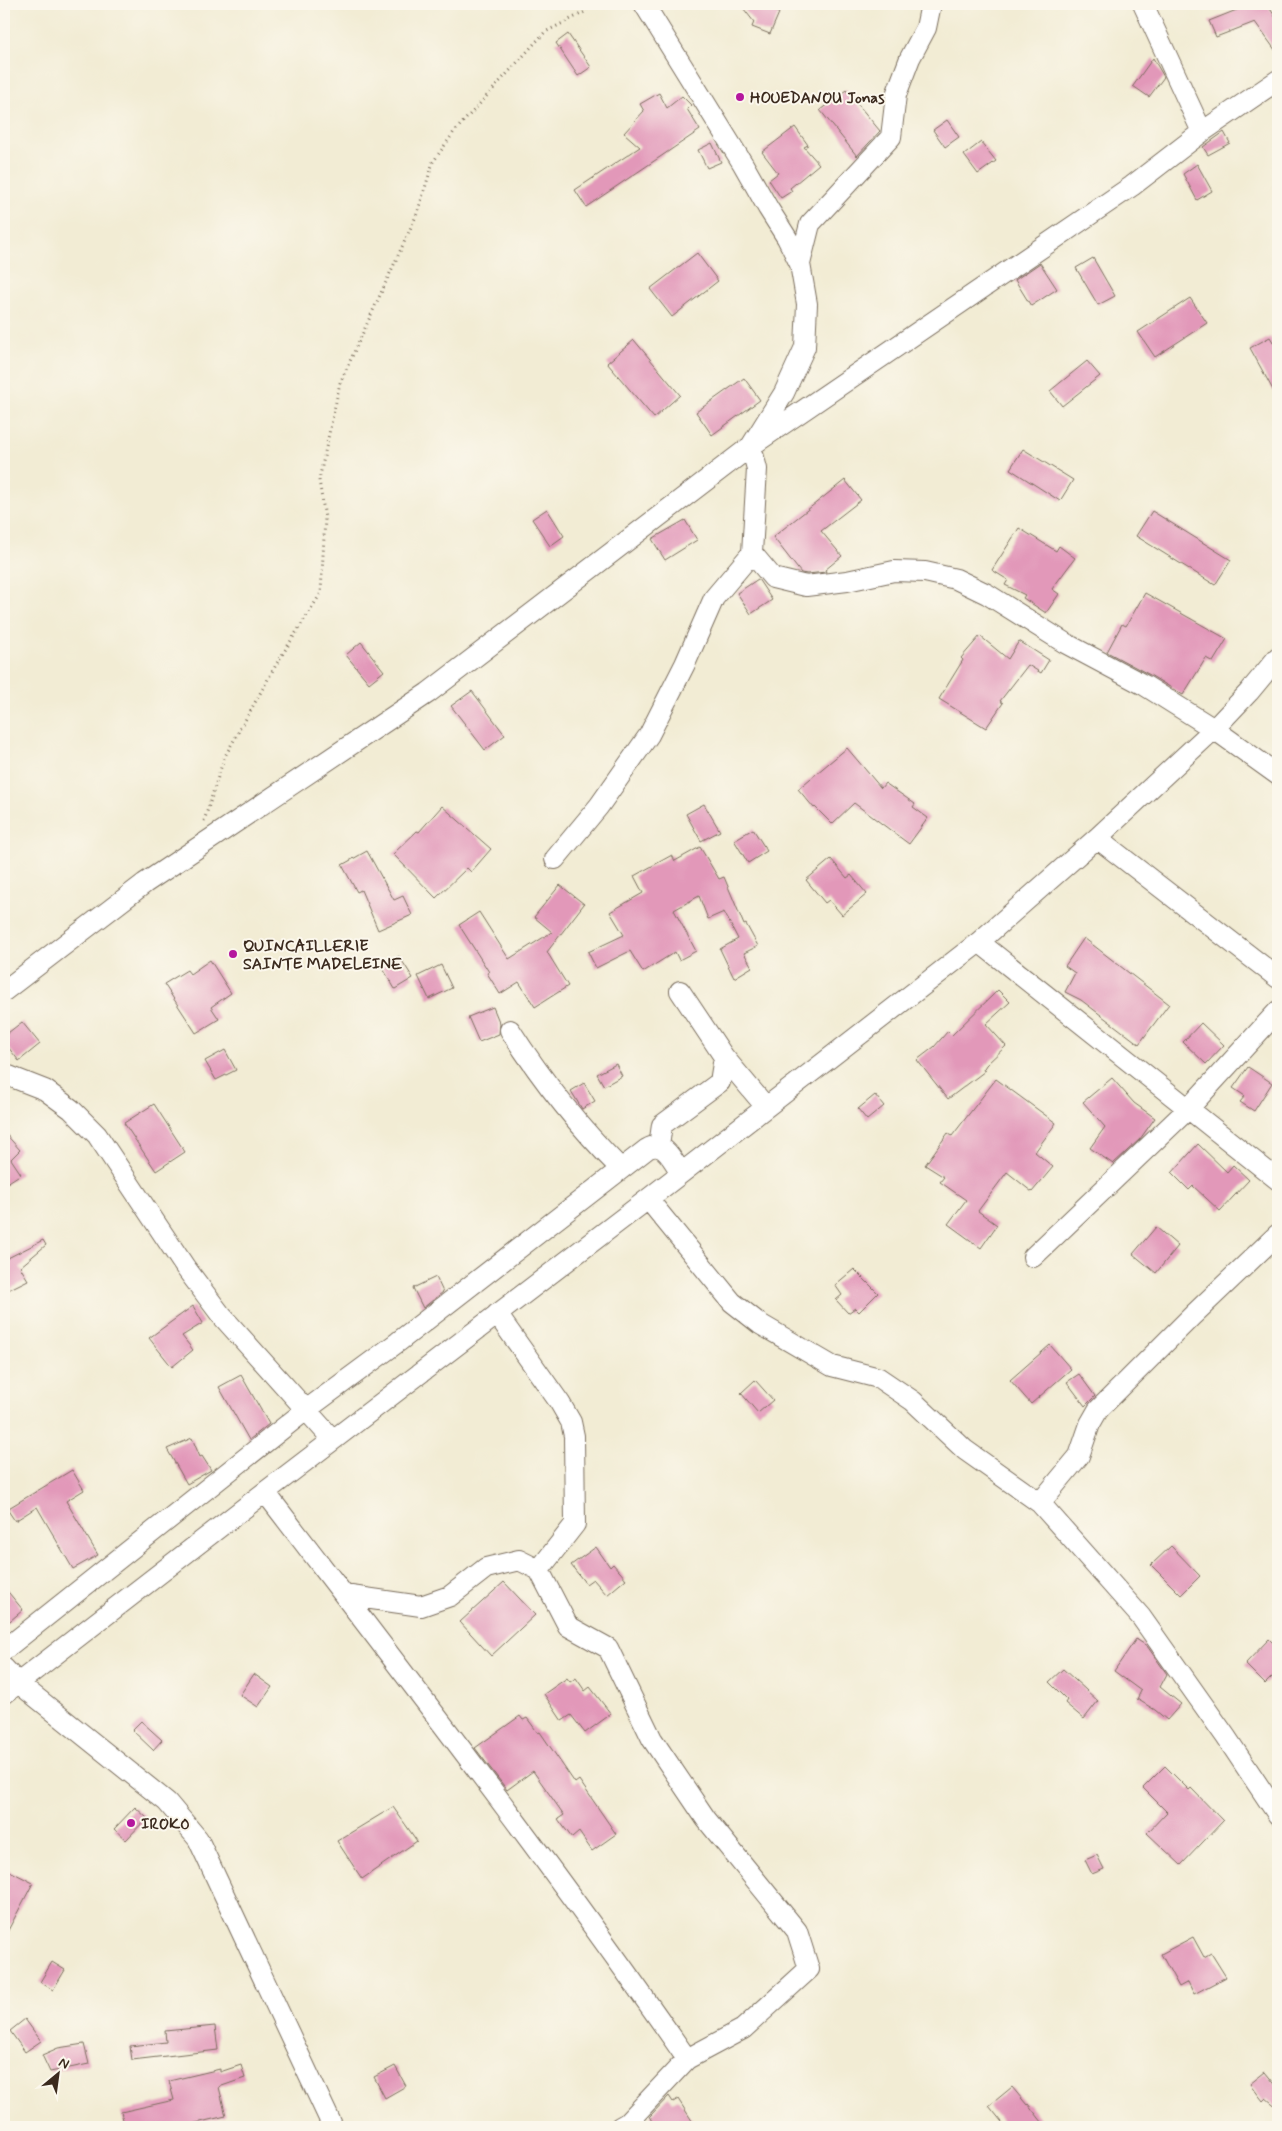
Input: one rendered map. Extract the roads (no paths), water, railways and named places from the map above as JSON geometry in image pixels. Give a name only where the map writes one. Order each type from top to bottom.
[{"type":"street","points":[[555,859],[599,806],[649,735],[685,664],[714,598],[752,553],[757,469],[751,446],[784,393],[805,347],[807,304],[800,264],[787,238],[743,164],[644,4]]},
{"type":"street","points":[[800,264],[810,224],[891,137],[896,95],[910,58],[926,28],[932,4]]},
{"type":"street","points":[[1143,4],[1202,132]]},
{"type":"street","points":[[4,991],[145,883],[428,694],[751,446],[1132,186],[1202,132],[1278,80]]},
{"type":"street","points":[[752,553],[773,578],[806,586],[847,581],[894,571],[925,572],[956,579],[987,594],[1065,643],[1144,685],[1214,728],[1278,775]]},
{"type":"street","points":[[10,1688],[648,1200],[979,942],[1097,838],[1214,728],[1249,692],[1278,657]]},
{"type":"street","points":[[1097,838],[1278,978]]},
{"type":"street","points":[[979,942],[1278,1180]]},
{"type":"street","points":[[680,991],[724,1057],[766,1107]]},
{"type":"street","points":[[1033,1257],[1188,1108],[1278,1011]]},
{"type":"street","points":[[510,1030],[533,1066],[564,1108],[620,1168]]},
{"type":"street","points":[[659,1146],[662,1125],[720,1082],[724,1057]]},
{"type":"street","points":[[4,1074],[45,1090],[71,1109],[97,1136],[184,1267],[221,1316],[333,1440]]},
{"type":"street","points":[[4,1650],[306,1410],[406,1336],[620,1168],[652,1146],[659,1146],[664,1149],[681,1173]]},
{"type":"street","points":[[648,1200],[732,1302],[760,1324],[832,1366],[879,1378],[913,1401],[964,1450],[1040,1503],[1141,1617],[1226,1737],[1278,1816]]},
{"type":"street","points":[[1040,1503],[1079,1456],[1090,1424],[1098,1410],[1193,1314],[1278,1234]]},
{"type":"street","points":[[497,1314],[560,1403],[571,1422],[574,1436],[575,1524],[539,1570]]},
{"type":"street","points":[[264,1492],[606,1941],[687,2059]]},
{"type":"street","points":[[344,1595],[421,1606],[450,1596],[486,1568],[519,1560],[539,1570],[568,1626],[608,1648],[652,1739],[706,1819],[797,1931],[809,1969],[744,2029],[687,2059],[627,2123],[620,2127]]},
{"type":"street","points":[[4,1668],[10,1688],[167,1802],[198,1838],[333,2127]]},
{"type":"place","name":"HOUEDANOU Jonas","points":[[740,97]]},
{"type":"place","name":"QUINCAILLERIE SAINTE MADELEINE","points":[[233,954]]},
{"type":"place","name":"IROKO","points":[[131,1823]]}]
